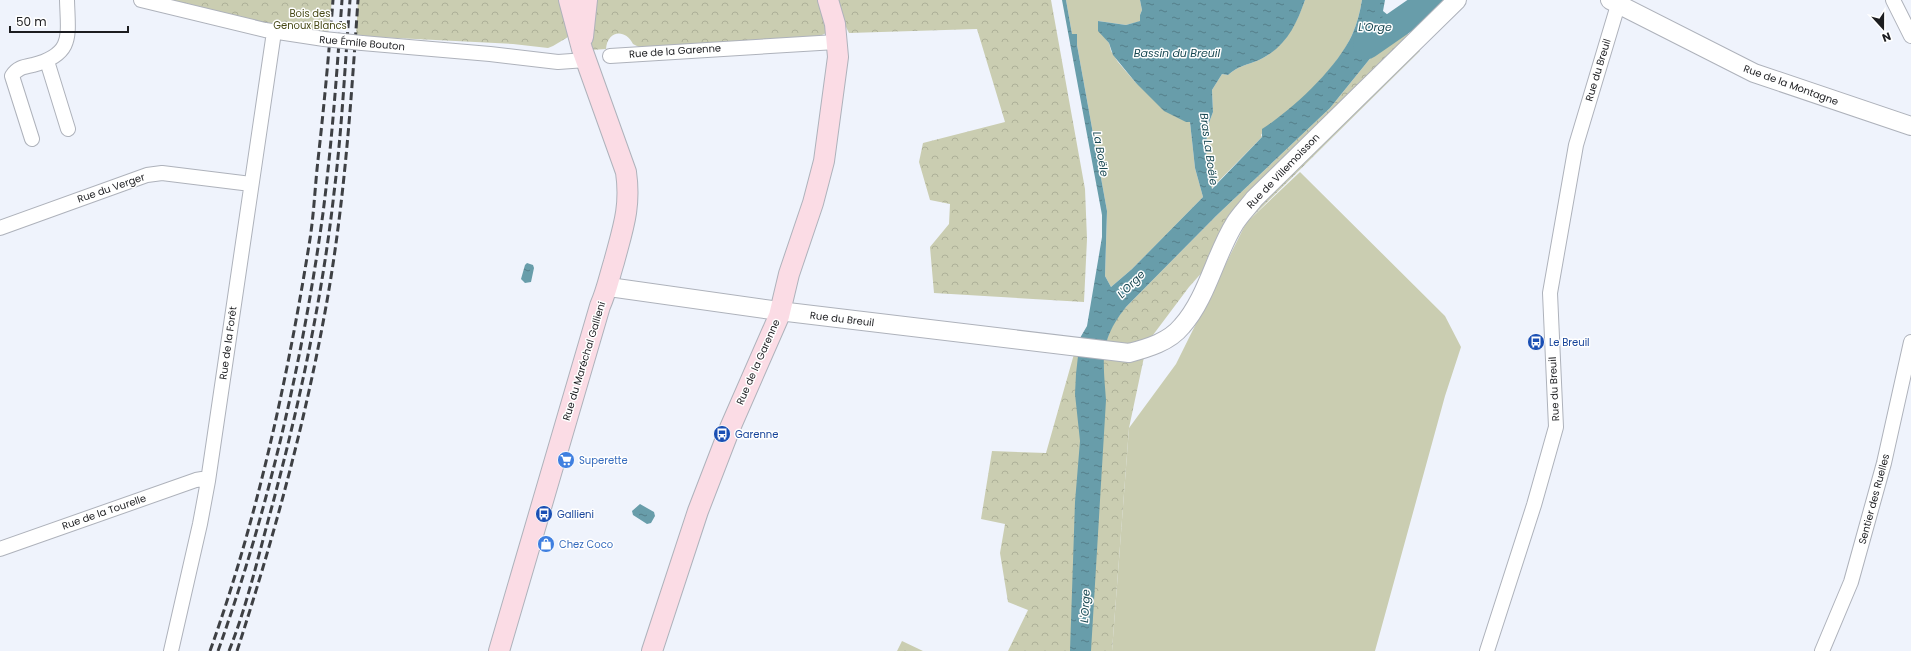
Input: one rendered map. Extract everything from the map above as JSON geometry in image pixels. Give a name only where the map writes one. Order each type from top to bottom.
[{"type":"main road","name":"Rue du Maréchal Gallieni","points":[[499,651],[600,306],[609,287],[627,215],[629,192],[626,172],[584,54],[569,0]]},
{"type":"main road","name":"Rue du Maréchal Gallieni","points":[[584,54],[587,0]]},
{"type":"main road","name":"Rue de la Garenne","points":[[652,651],[698,511],[730,428],[779,316],[789,274],[813,203],[824,160],[838,57],[835,24],[828,0]]},
{"type":"street","points":[[32,138],[12,76],[17,69],[47,61],[56,56],[63,48],[67,38],[67,0]]},
{"type":"street","name":"Rue Émile Bouton","points":[[141,0],[274,32],[324,39],[490,54],[558,62],[584,54]]},
{"type":"street","name":"Rue de Villemoisson","points":[[1076,347],[1129,354],[1164,341],[1182,327],[1193,311],[1235,223],[1254,199],[1457,0]]},
{"type":"street","points":[[1893,0],[1911,36]]},
{"type":"street","name":"Rue de la Montagne","points":[[1614,2],[1754,73],[1898,123],[1911,126]]},
{"type":"street","name":"Rue du Breuil","points":[[1487,651],[1534,505],[1556,427],[1550,293],[1576,145],[1614,2]]},
{"type":"street","name":"Rue de la Forêt","points":[[171,651],[200,524],[208,481],[274,32]]},
{"type":"street","name":"Rue de la Garenne","points":[[610,56],[836,42]]},
{"type":"street","points":[[47,61],[68,129]]},
{"type":"street","name":"Rue du Verger","points":[[0,228],[147,175],[162,173],[251,184]]},
{"type":"street","name":"Rue du Breuil","points":[[609,287],[779,311],[1076,347]]},
{"type":"street","name":"Sentier des Ruelles","points":[[1822,651],[1851,582],[1884,463],[1911,342]]},
{"type":"street","name":"Rue de la Tourelle","points":[[0,549],[196,480],[202,479],[208,481]]},
{"type":"green space","name":"Bois des Genoux Blancs","points":[[141,0],[332,0],[328,36]]},
{"type":"green space","points":[[358,0],[1051,0],[1085,189],[1087,239],[1084,302],[934,293],[930,247],[949,224],[950,204],[930,200],[919,162],[923,143],[1005,122],[977,29],[849,33],[845,25],[827,25],[826,33],[820,36],[649,47],[639,47],[633,44],[626,36],[617,34],[610,38],[606,49],[591,50],[589,35],[568,37],[548,48],[513,44],[356,36]]},
{"type":"green space","points":[[1066,0],[1140,0],[1142,10],[1140,15],[1141,21],[1126,25],[1098,21],[1099,31],[1109,43],[1111,51],[1118,62],[1136,83],[1190,122],[1195,168],[1203,197],[1132,269],[1111,287],[1105,276],[1107,211],[1077,45],[1077,34],[1072,34]]},
{"type":"green space","points":[[1305,0],[1362,0],[1352,35],[1333,66],[1289,111],[1266,128],[1261,135],[1262,137],[1211,189],[1206,166],[1207,128],[1213,112],[1212,90],[1222,74],[1228,75],[1239,68],[1259,60],[1275,49],[1293,27]]},
{"type":"green space","points":[[1404,28],[1420,51],[1246,223],[1189,287],[1147,343],[1129,428],[1112,651],[1008,651],[1028,610],[1008,602],[1000,553],[1005,524],[981,519],[992,451],[1046,453],[1076,347],[1105,350],[1112,327],[1126,307],[1216,216],[1330,108],[1381,45]]},
{"type":"green space","points":[[1300,172],[1445,316],[1461,347],[1445,396],[1375,651],[1112,651],[1129,428],[1176,364],[1246,223]]},
{"type":"green space","points":[[902,641],[923,651],[897,651]]},
{"type":"water","points":[[1062,0],[1066,0],[1072,34],[1077,34],[1077,45],[1107,211],[1105,276],[1111,287],[1132,269],[1203,197],[1195,168],[1190,122],[1186,122],[1164,111],[1136,83],[1113,55],[1109,43],[1098,31],[1098,21],[1126,25],[1140,21],[1142,10],[1140,0],[1305,0],[1298,19],[1283,43],[1259,60],[1239,68],[1228,75],[1222,74],[1212,90],[1213,112],[1207,128],[1206,166],[1212,189],[1262,137],[1262,129],[1300,100],[1336,61],[1352,35],[1362,0],[1385,0],[1383,11],[1404,28],[1381,45],[1330,108],[1216,216],[1126,307],[1111,330],[1107,341],[1104,362],[1106,400],[1091,651],[1070,651],[1075,502],[1080,441],[1075,394],[1080,338],[1087,326],[1102,237],[1102,215]]},
{"type":"water","points":[[527,263],[533,265],[534,268],[531,282],[525,283],[521,279]]},
{"type":"water","points":[[640,504],[654,512],[655,516],[651,523],[647,524],[633,515],[632,511]]},
{"type":"waterway","name":"L'Orge","points":[[1367,45],[1432,0]]},
{"type":"railway","points":[[210,651],[227,601],[256,499],[292,343],[311,229],[333,0]]},
{"type":"railway","points":[[218,651],[253,544],[268,490],[282,435],[305,324],[323,213],[334,106],[342,0]]},
{"type":"railway","points":[[229,651],[247,599],[281,471],[300,392],[316,313],[329,233],[337,169],[350,0]]},
{"type":"railway","points":[[237,651],[287,483],[317,355],[325,312],[332,273],[342,195],[358,0]]},
{"type":"place","name":"Le Breuil","points":[[1536,342]]},
{"type":"place","name":"Garenne","points":[[722,434]]},
{"type":"place","name":"Superette","points":[[566,460]]},
{"type":"place","name":"Gallieni","points":[[544,514]]},
{"type":"place","name":"Chez Coco","points":[[546,544]]},
{"type":"water label","name":"Bassin du Breuil","points":[[1177,53]]},
{"type":"water label","name":"Bras La Boële","points":[[1209,149]]},
{"type":"water label","name":"La Boële","points":[[1101,154]]}]
